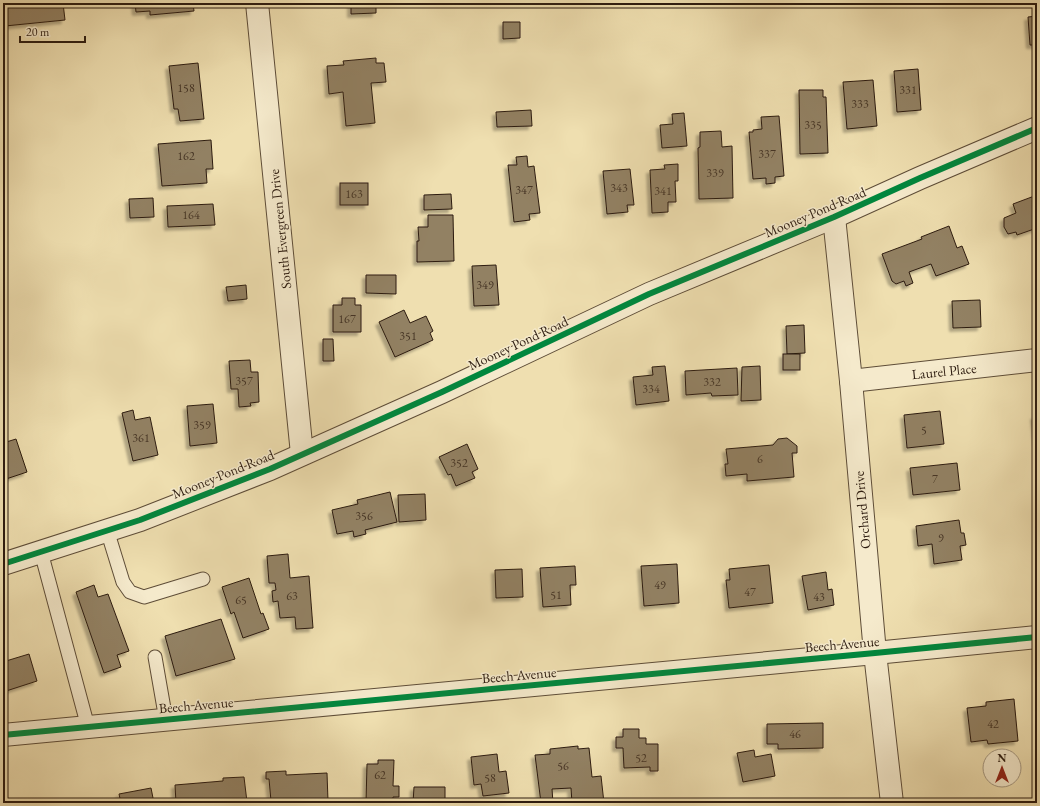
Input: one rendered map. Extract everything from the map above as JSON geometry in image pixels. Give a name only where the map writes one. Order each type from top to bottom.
[{"type":"street","name":"South Evergreen Drive","points":[[257,3],[302,454]]},
{"type":"street","name":"Mooney Pond Road","points":[[3,564],[140,520],[270,469],[442,392],[649,294],[834,217],[1037,128]]},
{"type":"street","name":"Orchard Drive","points":[[834,217],[875,653],[892,803]]},
{"type":"street","name":"Laurel Place","points":[[850,381],[1037,360]]},
{"type":"street","name":"Beech Avenue","points":[[3,735],[1037,637]]},
{"type":"lane","points":[[107,530],[123,582],[130,592],[144,597],[203,580]]},
{"type":"lane","points":[[41,552],[88,727]]},
{"type":"lane","points":[[155,656],[166,720]]},
{"type":"building","points":[[3,3],[63,3],[65,20],[5,26]]},
{"type":"building","points":[[135,3],[193,3],[194,11],[150,15],[150,11],[136,12]]},
{"type":"building","points":[[351,3],[376,3],[376,13],[351,14]]},
{"type":"building","points":[[1037,16],[1037,45],[1030,45],[1028,17]]},
{"type":"building","points":[[503,22],[520,22],[520,38],[503,39]]},
{"type":"building","points":[[376,58],[376,63],[384,63],[386,82],[371,83],[375,123],[346,126],[343,92],[329,94],[327,66],[344,65],[343,61]]},
{"type":"building","points":[[198,63],[204,119],[180,121],[178,109],[174,109],[169,66]]},
{"type":"building","points":[[918,69],[921,110],[897,112],[894,71]]},
{"type":"building","points":[[873,80],[877,126],[847,129],[843,82]]},
{"type":"building","points":[[799,90],[823,90],[823,97],[826,97],[828,153],[800,154]]},
{"type":"building","points":[[531,110],[532,126],[497,127],[496,112]]},
{"type":"building","points":[[684,113],[687,146],[662,148],[660,125],[673,124],[672,114]]},
{"type":"building","points":[[779,116],[784,176],[775,177],[775,183],[766,184],[766,178],[753,179],[749,132],[762,129],[761,117]]},
{"type":"building","points":[[721,131],[722,147],[732,146],[733,198],[699,199],[698,148],[700,147],[700,132]]},
{"type":"building","points":[[211,140],[213,169],[206,169],[207,183],[162,186],[158,144]]},
{"type":"building","points":[[527,156],[528,167],[534,166],[540,213],[529,214],[530,220],[514,222],[508,165],[517,165],[516,157]]},
{"type":"building","points":[[678,164],[678,181],[675,181],[676,202],[668,202],[668,212],[652,213],[650,170],[665,169],[664,165]]},
{"type":"building","points":[[630,169],[634,205],[627,205],[628,212],[607,214],[603,171]]},
{"type":"building","points":[[340,183],[368,183],[368,205],[340,205]]},
{"type":"building","points":[[451,194],[452,209],[424,210],[424,195]]},
{"type":"building","points":[[1037,195],[1037,228],[1017,235],[1016,232],[1008,234],[1004,227],[1004,218],[1016,213],[1013,204]]},
{"type":"building","points":[[153,198],[154,217],[130,218],[129,199]]},
{"type":"building","points":[[213,204],[215,225],[168,227],[167,206]]},
{"type":"building","points":[[428,215],[453,215],[454,261],[417,262],[417,241],[419,241],[418,227],[428,227]]},
{"type":"building","points":[[949,226],[957,248],[962,246],[969,264],[936,276],[931,264],[909,272],[913,283],[906,286],[904,281],[896,284],[892,281],[882,254],[922,239],[921,237]]},
{"type":"building","points":[[496,265],[499,305],[474,306],[472,266]]},
{"type":"building","points":[[366,275],[396,275],[396,294],[366,293]]},
{"type":"building","points":[[246,285],[247,299],[228,301],[226,287]]},
{"type":"building","points":[[342,298],[355,298],[355,305],[361,305],[361,332],[333,332],[333,305],[342,305]]},
{"type":"building","points":[[980,300],[981,327],[953,328],[952,301]]},
{"type":"building","points":[[404,310],[410,323],[426,316],[433,331],[430,333],[433,340],[395,357],[379,322]]},
{"type":"building","points":[[804,325],[805,353],[787,354],[786,326]]},
{"type":"building","points":[[323,339],[333,339],[334,361],[323,361]]},
{"type":"building","points":[[783,354],[800,354],[800,370],[783,370]]},
{"type":"building","points":[[250,360],[251,372],[258,372],[259,402],[250,403],[251,406],[239,407],[238,389],[231,389],[229,361]]},
{"type":"building","points":[[665,366],[669,401],[636,405],[633,377],[653,375],[652,367]]},
{"type":"building","points":[[760,366],[761,400],[741,401],[742,367]]},
{"type":"building","points":[[737,368],[738,395],[712,396],[711,393],[686,395],[685,371]]},
{"type":"building","points":[[213,404],[217,443],[190,446],[187,406]]},
{"type":"building","points":[[133,410],[135,420],[150,417],[158,455],[133,461],[122,413]]},
{"type":"building","points":[[940,411],[944,444],[907,448],[904,415]]},
{"type":"building","points":[[1034,416],[1037,416],[1037,441]]},
{"type":"building","points":[[787,438],[797,446],[797,453],[792,453],[794,477],[747,481],[747,474],[726,476],[725,464],[728,464],[726,449],[773,445],[778,439]]},
{"type":"building","points":[[16,439],[27,472],[3,480],[3,443]]},
{"type":"building","points":[[467,444],[478,469],[472,472],[475,478],[456,486],[451,474],[448,475],[439,457]]},
{"type":"building","points":[[957,463],[960,490],[913,495],[910,468]]},
{"type":"building","points":[[390,492],[397,522],[365,530],[366,534],[354,537],[353,531],[337,534],[332,510],[358,504],[357,500]]},
{"type":"building","points":[[425,494],[426,520],[399,522],[398,495]]},
{"type":"building","points":[[959,520],[961,533],[964,533],[966,545],[960,546],[962,560],[934,564],[932,544],[918,546],[916,526]]},
{"type":"building","points":[[288,554],[290,578],[309,576],[313,628],[296,629],[295,617],[280,618],[278,601],[273,602],[272,591],[276,590],[275,583],[269,583],[267,556]]},
{"type":"building","points":[[677,564],[679,603],[644,606],[641,566]]},
{"type":"building","points":[[769,565],[773,603],[729,608],[726,580],[730,580],[729,569]]},
{"type":"building","points":[[575,566],[576,585],[570,585],[571,605],[543,607],[540,568]]},
{"type":"building","points":[[522,569],[523,597],[496,598],[495,570]]},
{"type":"building","points":[[826,572],[828,590],[832,589],[834,605],[808,610],[802,576]]},
{"type":"building","points":[[249,578],[261,614],[263,613],[269,629],[243,638],[234,612],[231,614],[222,587]]},
{"type":"building","points":[[94,585],[98,597],[108,594],[129,651],[117,655],[121,667],[104,673],[76,592]]},
{"type":"building","points":[[221,619],[235,659],[176,676],[165,636]]},
{"type":"building","points":[[29,654],[37,681],[3,692],[3,664],[7,663],[6,661]]},
{"type":"building","points":[[1014,699],[1018,741],[988,744],[987,740],[971,742],[967,708],[986,706],[986,702]]},
{"type":"building","points":[[823,723],[823,748],[778,749],[778,744],[767,744],[767,724]]},
{"type":"building","points":[[623,729],[639,729],[639,738],[646,738],[646,744],[658,744],[658,771],[650,771],[650,767],[624,768],[623,748],[616,748],[616,737],[623,737]]},
{"type":"building","points":[[578,746],[578,749],[589,748],[592,777],[601,776],[604,803],[572,803],[571,788],[552,789],[553,803],[541,803],[535,755],[550,754],[550,749]]},
{"type":"building","points":[[754,750],[755,757],[771,754],[775,776],[743,782],[737,753]]},
{"type":"building","points":[[497,754],[499,772],[506,771],[509,793],[483,796],[481,784],[474,785],[471,757]]},
{"type":"building","points":[[378,760],[394,760],[393,786],[399,786],[399,797],[393,797],[393,803],[366,803],[367,764],[378,764]]},
{"type":"building","points":[[286,771],[286,775],[327,773],[328,801],[307,802],[307,799],[271,801],[269,779],[266,779],[266,772]]},
{"type":"building","points":[[244,777],[247,802],[176,803],[175,785],[223,781],[223,778]]},
{"type":"building","points":[[414,787],[445,787],[445,803],[413,803]]},
{"type":"building","points":[[151,788],[154,803],[121,803],[119,794]]},
{"type":"cycle path","points":[[3,564],[140,520],[270,469],[442,392],[649,294],[834,217],[1037,128]]},
{"type":"cycle path","points":[[3,735],[1037,637]]}]
